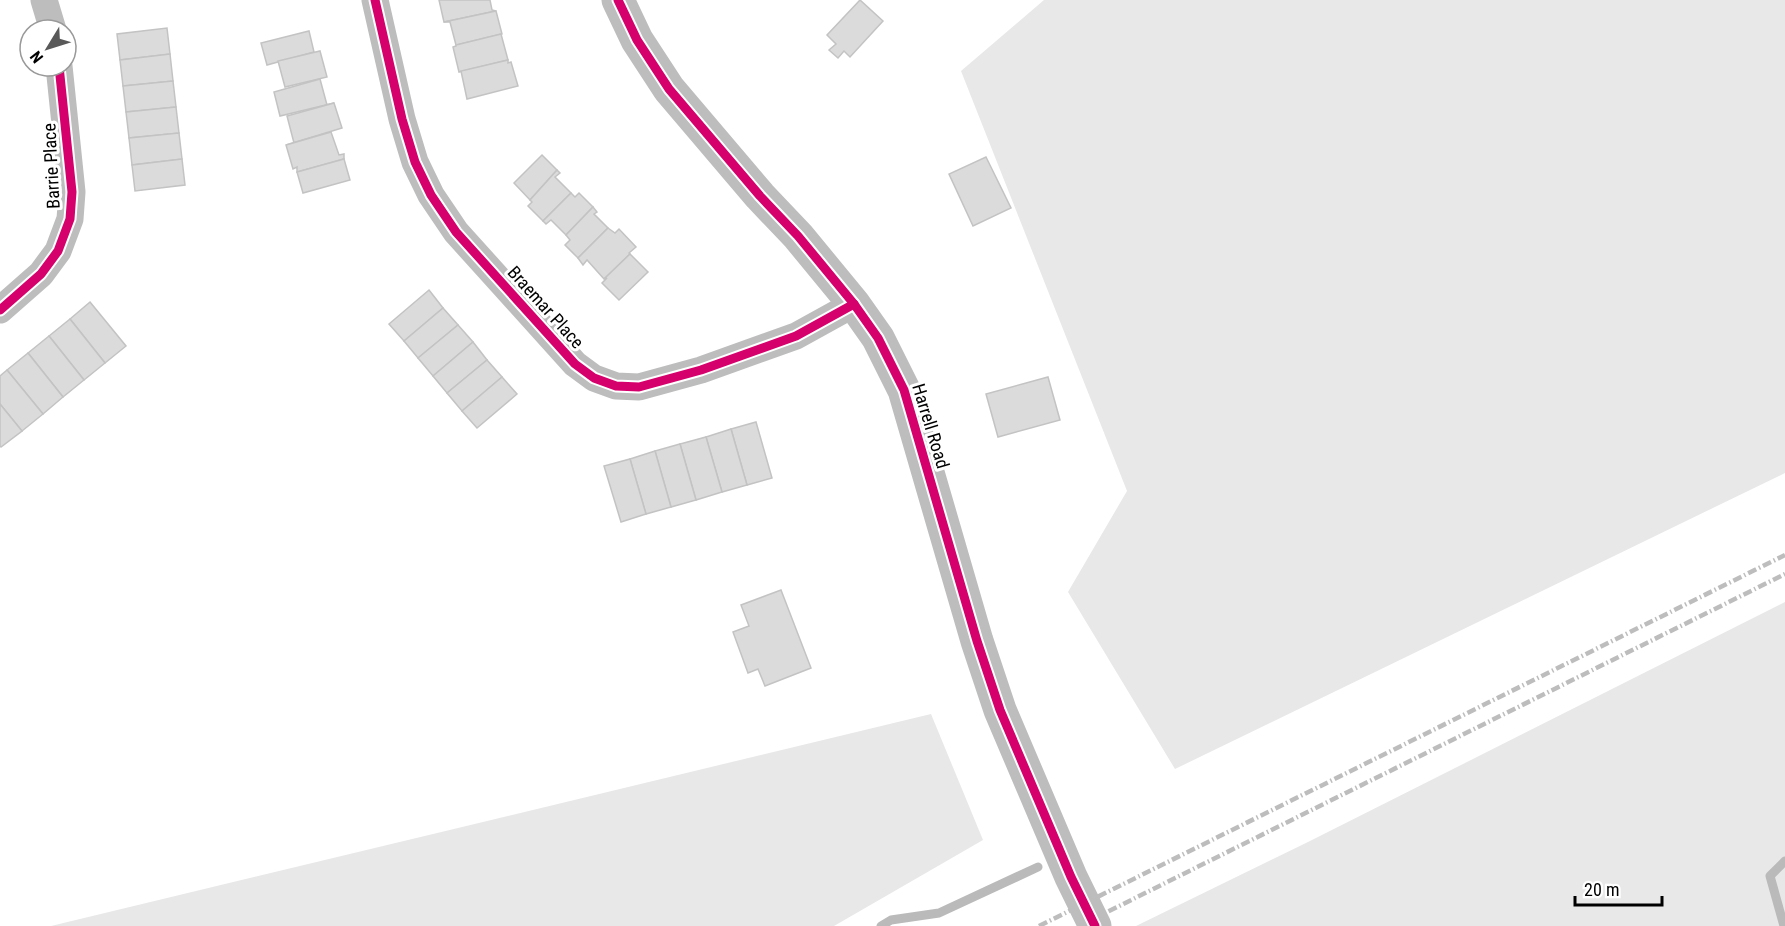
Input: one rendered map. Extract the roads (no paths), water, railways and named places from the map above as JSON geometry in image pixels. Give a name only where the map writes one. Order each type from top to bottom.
[{"type":"street","points":[[44,0],[49,18]]},
{"type":"street","name":"Braemar Place","points":[[375,0],[402,119],[415,162],[431,195],[456,232],[575,364],[594,378],[616,386],[639,387],[701,370],[796,336],[854,304]]},
{"type":"street","name":"Harrell Road","points":[[618,0],[637,40],[669,89],[854,304],[878,338],[904,390],[977,641],[1000,710],[1071,877],[1095,926]]},
{"type":"street","name":"Barrie Place","points":[[0,310],[42,274],[58,250],[70,219],[72,192],[60,78]]},
{"type":"waterway","points":[[1784,926],[1770,876],[1785,861]]},
{"type":"waterway","points":[[881,926],[891,920],[939,913],[1038,867]]},
{"type":"railway","points":[[1039,926],[1785,555]]},
{"type":"railway","points":[[1079,926],[1785,574]]}]
